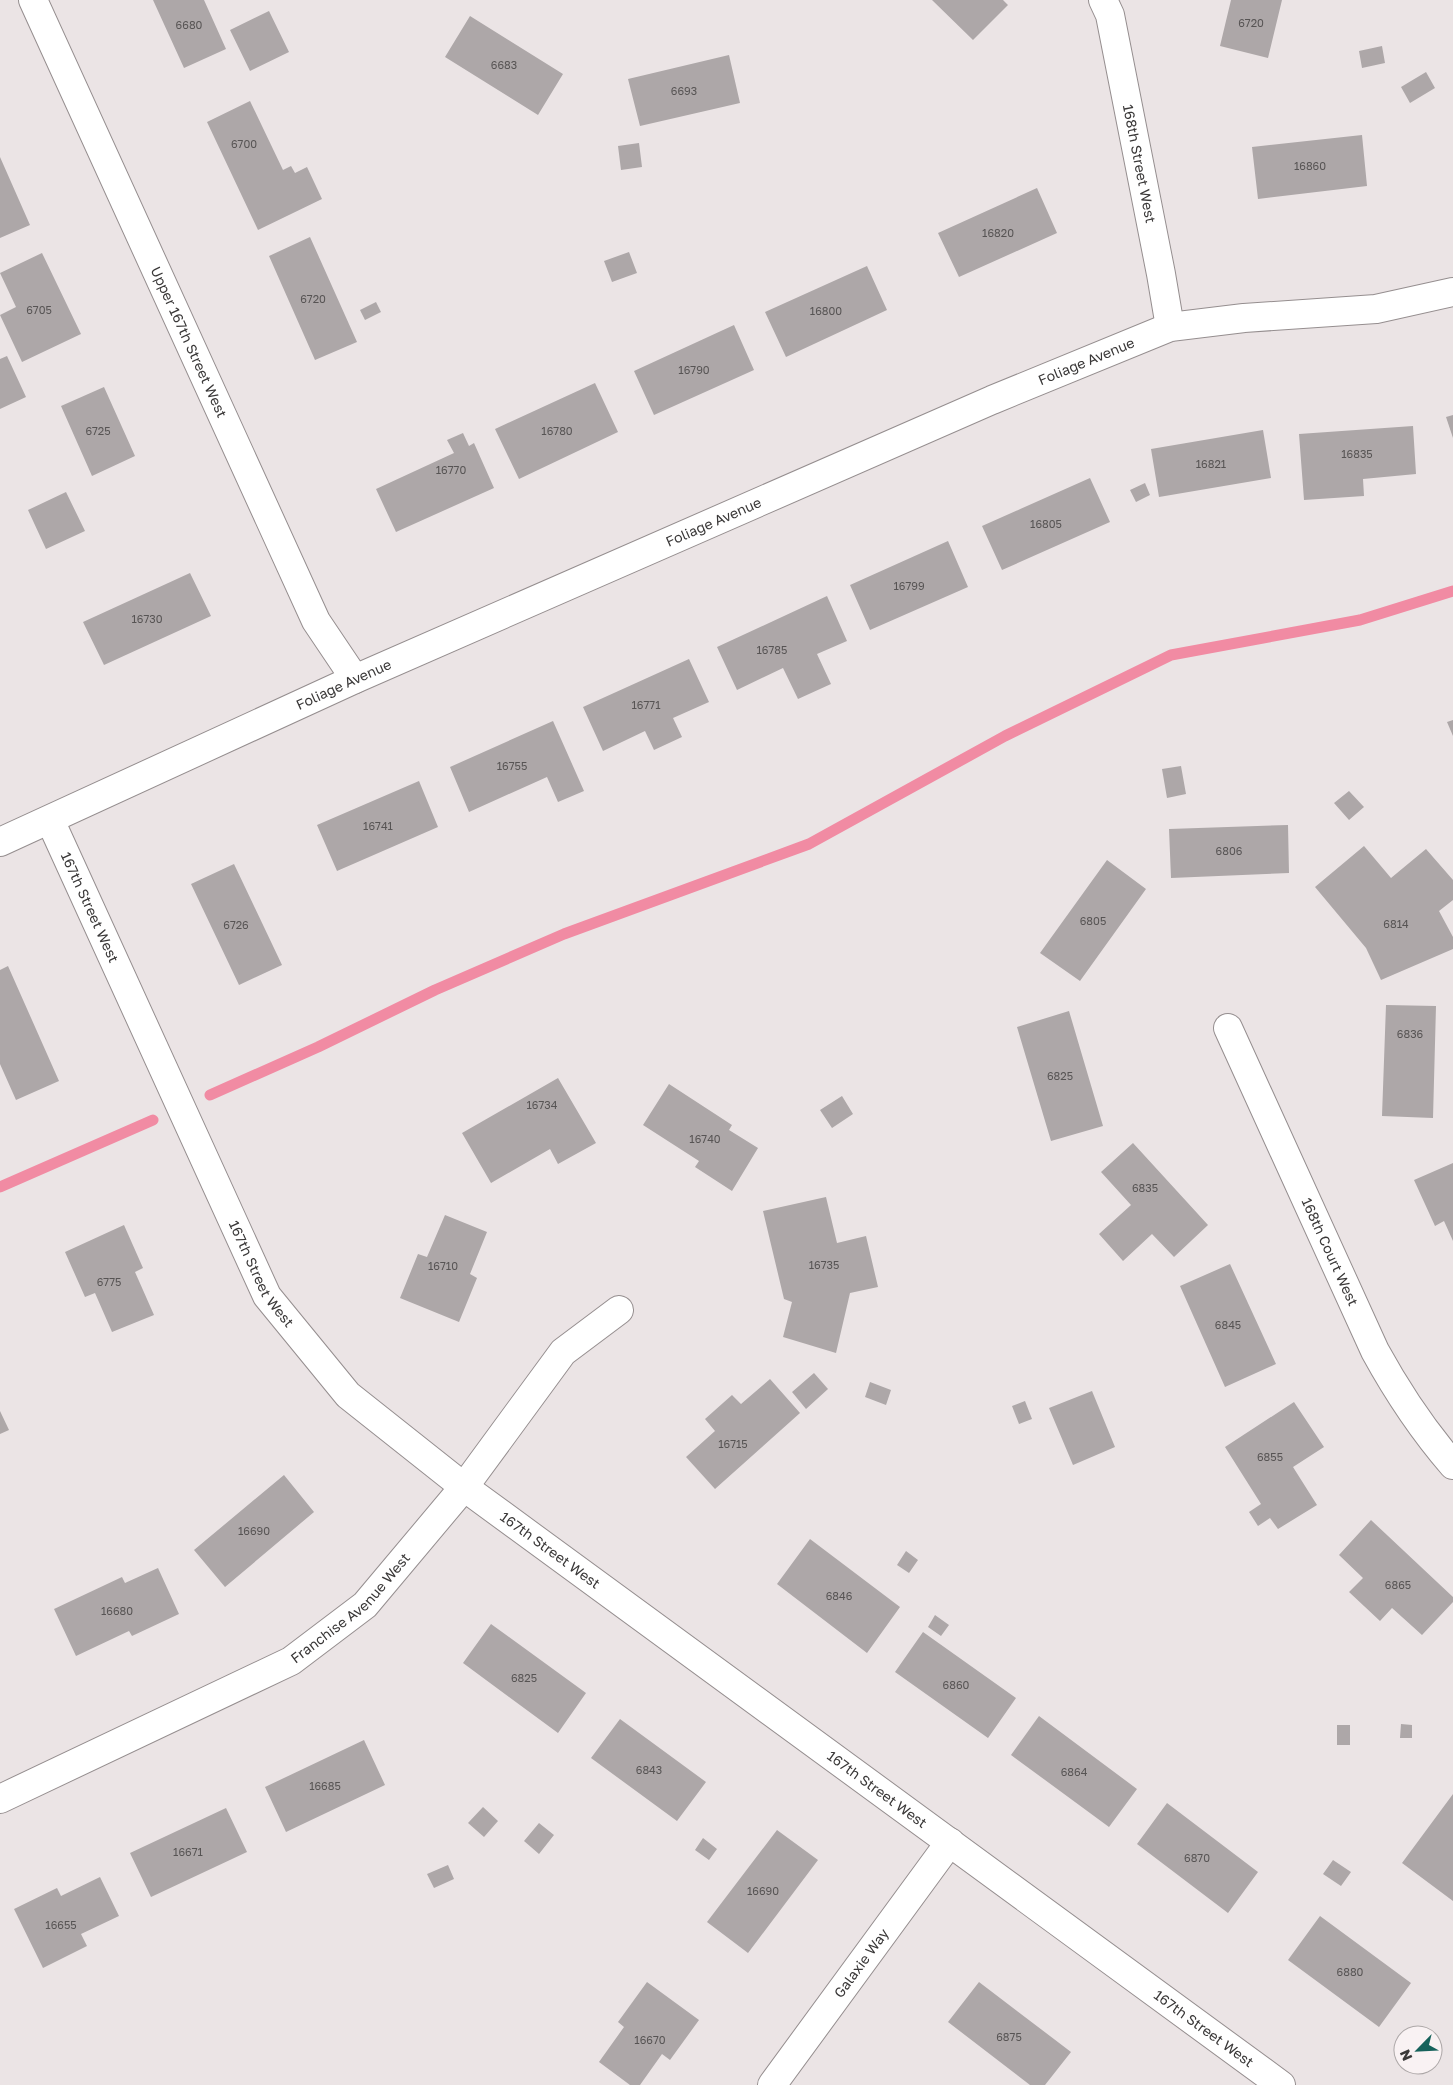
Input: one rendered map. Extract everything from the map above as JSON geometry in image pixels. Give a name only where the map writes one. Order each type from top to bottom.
[{"type":"street","name":"Upper 167th Street West","points":[[33,0],[316,621],[355,679]]},
{"type":"street","name":"168th Street West","points":[[1103,0],[1112,24],[1170,327]]},
{"type":"street","name":"Foliage Avenue","points":[[0,842],[355,679],[992,400],[1170,327],[1244,318],[1376,309],[1453,292]]},
{"type":"street","name":"167th Street West","points":[[50,820],[267,1296],[348,1395],[464,1487],[1280,2085]]},
{"type":"street","name":"168th Court West","points":[[1228,1028],[1375,1351],[1401,1398],[1453,1465]]},
{"type":"street","name":"Franchise Avenue West","points":[[0,1799],[291,1661],[365,1605],[464,1487],[563,1352],[619,1310]]},
{"type":"street","name":"Galaxie Way","points":[[772,2085],[950,1842]]},
{"type":"building","points":[[153,0],[204,0],[226,49],[184,68]]},
{"type":"building","points":[[932,0],[1003,0],[1008,5],[973,40]]},
{"type":"building","points":[[1231,0],[1282,0],[1268,58],[1220,46]]},
{"type":"building","points":[[269,11],[289,52],[250,71],[230,30]]},
{"type":"building","points":[[470,16],[563,74],[538,115],[445,57]]},
{"type":"building","points":[[1382,46],[1385,63],[1362,68],[1359,51]]},
{"type":"building","points":[[729,55],[740,103],[640,126],[628,79]]},
{"type":"building","points":[[1426,72],[1435,88],[1410,103],[1401,87]]},
{"type":"building","points":[[250,101],[283,170],[291,166],[295,173],[307,167],[322,199],[258,230],[207,122]]},
{"type":"building","points":[[1362,135],[1367,186],[1258,199],[1252,147]]},
{"type":"building","points":[[639,143],[642,167],[621,170],[618,146]]},
{"type":"building","points":[[0,157],[30,225],[0,238]]},
{"type":"building","points":[[1037,188],[1057,233],[959,277],[938,233]]},
{"type":"building","points":[[310,237],[357,342],[315,360],[269,256]]},
{"type":"building","points":[[629,252],[637,273],[612,282],[604,261]]},
{"type":"building","points":[[42,253],[81,334],[22,362],[0,315],[16,307],[0,273]]},
{"type":"building","points":[[867,266],[887,310],[786,357],[765,312]]},
{"type":"building","points":[[376,302],[381,312],[365,320],[360,310]]},
{"type":"building","points":[[734,325],[754,370],[654,415],[634,371]]},
{"type":"building","points":[[7,356],[26,397],[0,409],[0,359]]},
{"type":"building","points":[[595,383],[618,432],[519,479],[495,429]]},
{"type":"building","points":[[104,387],[135,456],[92,476],[61,406]]},
{"type":"building","points":[[1453,415],[1453,438],[1446,417]]},
{"type":"building","points":[[1413,426],[1416,474],[1363,479],[1364,496],[1304,500],[1299,434]]},
{"type":"building","points":[[1263,430],[1271,478],[1159,497],[1151,449]]},
{"type":"building","points":[[463,433],[469,446],[474,443],[494,488],[396,532],[376,489],[454,453],[447,440]]},
{"type":"building","points":[[1090,478],[1110,522],[1002,570],[982,526]]},
{"type":"building","points":[[1145,483],[1150,495],[1136,502],[1130,490]]},
{"type":"building","points":[[66,492],[85,531],[46,549],[28,510]]},
{"type":"building","points":[[948,541],[968,587],[870,630],[850,585]]},
{"type":"building","points":[[190,573],[211,616],[104,665],[83,622]]},
{"type":"building","points":[[827,596],[847,641],[817,654],[831,684],[798,699],[783,668],[737,690],[717,647]]},
{"type":"building","points":[[689,659],[709,702],[673,718],[682,737],[654,750],[645,731],[603,751],[583,707]]},
{"type":"building","points":[[1453,720],[1453,736],[1447,722]]},
{"type":"building","points":[[553,721],[584,791],[558,802],[547,777],[469,812],[450,767]]},
{"type":"building","points":[[1181,766],[1186,794],[1167,798],[1162,769]]},
{"type":"building","points":[[419,781],[438,827],[337,871],[317,825]]},
{"type":"building","points":[[1349,791],[1364,807],[1349,820],[1334,803]]},
{"type":"building","points":[[1288,825],[1289,873],[1171,878],[1169,829]]},
{"type":"building","points":[[1364,846],[1391,878],[1426,849],[1453,880],[1453,900],[1439,911],[1453,937],[1453,949],[1381,980],[1366,948],[1315,887]]},
{"type":"building","points":[[1107,860],[1146,889],[1080,981],[1040,953]]},
{"type":"building","points":[[234,864],[282,965],[239,985],[191,884]]},
{"type":"building","points":[[8,966],[59,1081],[16,1100],[0,1064],[0,970]]},
{"type":"building","points":[[1386,1005],[1436,1006],[1433,1118],[1382,1116]]},
{"type":"building","points":[[1069,1011],[1103,1126],[1051,1141],[1017,1027]]},
{"type":"building","points":[[558,1078],[596,1143],[558,1164],[550,1149],[491,1183],[462,1133]]},
{"type":"building","points":[[669,1084],[732,1125],[729,1130],[758,1148],[732,1191],[695,1167],[699,1161],[643,1125]]},
{"type":"building","points":[[842,1096],[853,1114],[832,1128],[820,1110]]},
{"type":"building","points":[[1133,1143],[1208,1225],[1174,1257],[1152,1234],[1123,1261],[1099,1234],[1131,1205],[1101,1172]]},
{"type":"building","points":[[1453,1163],[1453,1241],[1444,1221],[1435,1226],[1414,1180]]},
{"type":"building","points":[[826,1197],[837,1243],[866,1236],[878,1287],[850,1293],[836,1353],[783,1337],[792,1302],[784,1299],[763,1211]]},
{"type":"building","points":[[445,1215],[487,1232],[470,1274],[477,1278],[459,1322],[400,1298],[418,1254],[427,1257]]},
{"type":"building","points":[[124,1225],[143,1268],[135,1272],[154,1315],[112,1332],[95,1293],[85,1297],[65,1252]]},
{"type":"building","points":[[1230,1264],[1276,1364],[1225,1387],[1180,1286]]},
{"type":"building","points":[[814,1373],[828,1389],[806,1409],[792,1392]]},
{"type":"building","points":[[770,1379],[800,1413],[715,1489],[686,1457],[715,1431],[705,1419],[732,1395],[741,1404]]},
{"type":"building","points":[[870,1382],[891,1390],[886,1405],[865,1397]]},
{"type":"building","points":[[1092,1391],[1115,1447],[1073,1465],[1049,1408]]},
{"type":"building","points":[[1025,1401],[1032,1419],[1019,1424],[1012,1406]]},
{"type":"building","points":[[1294,1402],[1324,1447],[1293,1467],[1317,1505],[1278,1529],[1270,1518],[1258,1526],[1249,1512],[1261,1504],[1225,1447]]},
{"type":"building","points":[[0,1411],[9,1430],[0,1434]]},
{"type":"building","points":[[284,1475],[314,1512],[225,1587],[194,1550]]},
{"type":"building","points":[[1371,1520],[1453,1597],[1453,1602],[1422,1635],[1392,1608],[1380,1621],[1349,1592],[1363,1578],[1339,1555]]},
{"type":"building","points":[[810,1539],[900,1607],[867,1653],[777,1584]]},
{"type":"building","points":[[906,1551],[918,1560],[909,1573],[897,1565]]},
{"type":"building","points":[[158,1568],[179,1614],[132,1636],[129,1631],[76,1656],[54,1609],[122,1577],[125,1583]]},
{"type":"building","points":[[935,1615],[949,1625],[941,1636],[928,1627]]},
{"type":"building","points":[[491,1624],[586,1693],[558,1733],[463,1663]]},
{"type":"building","points":[[923,1632],[1016,1698],[988,1738],[895,1672]]},
{"type":"building","points":[[1039,1716],[1137,1789],[1109,1827],[1011,1755]]},
{"type":"building","points":[[620,1719],[706,1782],[677,1821],[591,1758]]},
{"type":"building","points":[[1401,1724],[1412,1725],[1412,1738],[1400,1738]]},
{"type":"building","points":[[1337,1725],[1350,1725],[1350,1745],[1337,1745]]},
{"type":"building","points":[[364,1740],[385,1785],[286,1832],[265,1787]]},
{"type":"building","points":[[1453,1794],[1453,1901],[1402,1863]]},
{"type":"building","points":[[1167,1803],[1258,1872],[1228,1913],[1137,1844]]},
{"type":"building","points":[[483,1807],[498,1821],[484,1837],[468,1823]]},
{"type":"building","points":[[226,1808],[247,1852],[151,1897],[130,1853]]},
{"type":"building","points":[[539,1823],[554,1835],[539,1854],[524,1841]]},
{"type":"building","points":[[777,1830],[818,1860],[748,1953],[707,1922]]},
{"type":"building","points":[[703,1838],[717,1849],[709,1860],[695,1850]]},
{"type":"building","points":[[1333,1860],[1351,1872],[1341,1886],[1323,1874]]},
{"type":"building","points":[[448,1865],[454,1879],[434,1888],[427,1874]]},
{"type":"building","points":[[100,1877],[119,1916],[81,1934],[87,1946],[43,1968],[14,1909],[57,1888],[61,1896]]},
{"type":"building","points":[[1320,1916],[1411,1983],[1379,2027],[1288,1960]]},
{"type":"building","points":[[647,1982],[699,2020],[670,2060],[662,2054],[640,2085],[630,2085],[599,2062],[624,2027],[618,2022]]},
{"type":"building","points":[[979,1982],[1071,2052],[1045,2085],[1030,2085],[948,2022]]},
{"type":"waterway","points":[[210,1095],[318,1047],[435,990],[564,934],[809,844],[1005,736],[1171,655],[1360,620],[1453,591]]},
{"type":"waterway","points":[[0,1187],[153,1120]]}]
